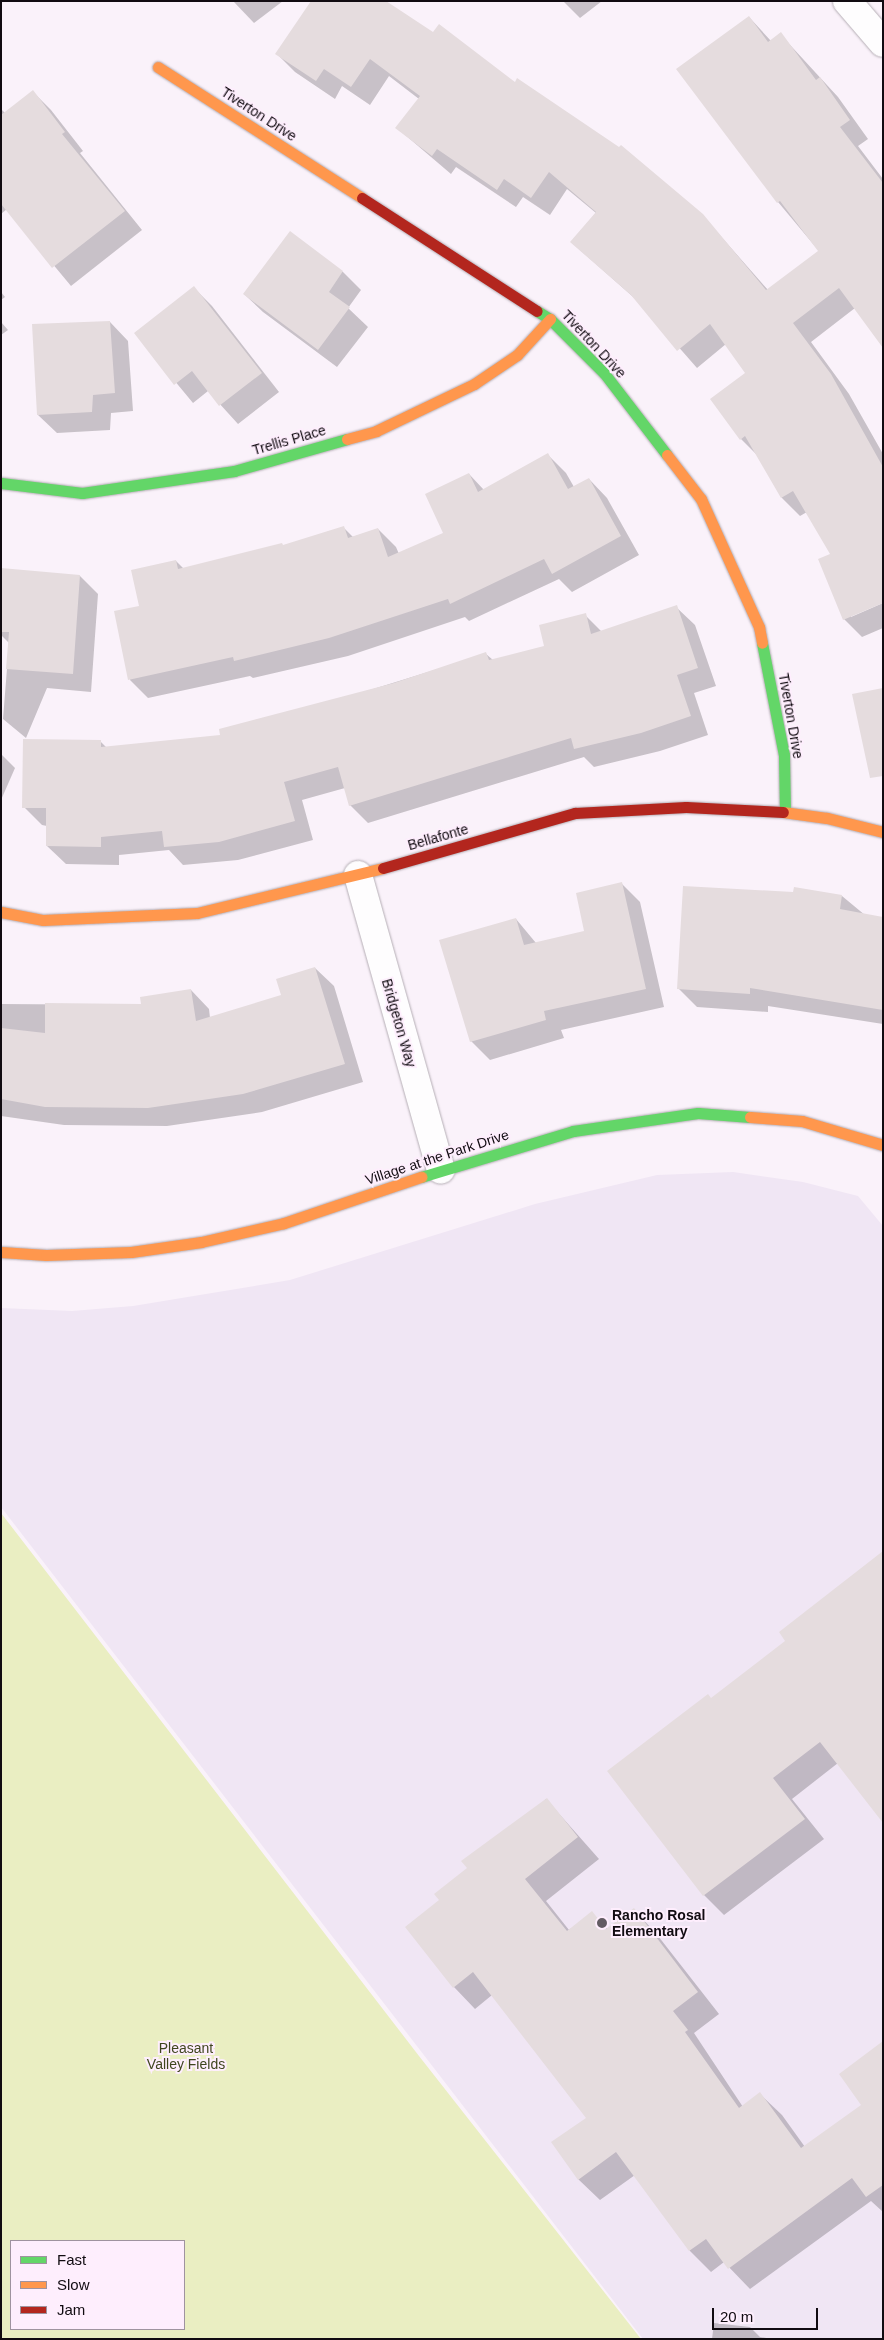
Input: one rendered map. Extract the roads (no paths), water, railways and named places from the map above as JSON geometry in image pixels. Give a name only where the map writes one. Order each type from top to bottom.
[{"type":"street","points":[[848,1],[883,43]]},
{"type":"street","name":"Tiverton Drive","points":[[158,67],[550,319],[604,373],[702,499],[759,627],[784,755],[785,812]]},
{"type":"street","name":"Trellis Place","points":[[1,483],[82,493],[234,471],[376,431],[474,384],[517,354],[550,319]]},
{"type":"street","name":"Bellafonte","points":[[1,912],[43,920],[197,913],[358,875],[575,813],[686,807],[785,812],[827,818],[883,832]]},
{"type":"street","name":"Bridgeton Way","points":[[358,875],[441,1170]]},
{"type":"street","name":"Village at the Park Drive","points":[[1,1252],[46,1255],[131,1252],[201,1242],[284,1223],[441,1170],[573,1131],[698,1113],[802,1120],[883,1145]]},
{"type":"place","name":"Rancho Rosal Elementary","points":[[602,1923]]},
{"type":"park label","name":"Pleasant Valley Fields","points":[[186,2056]]}]
